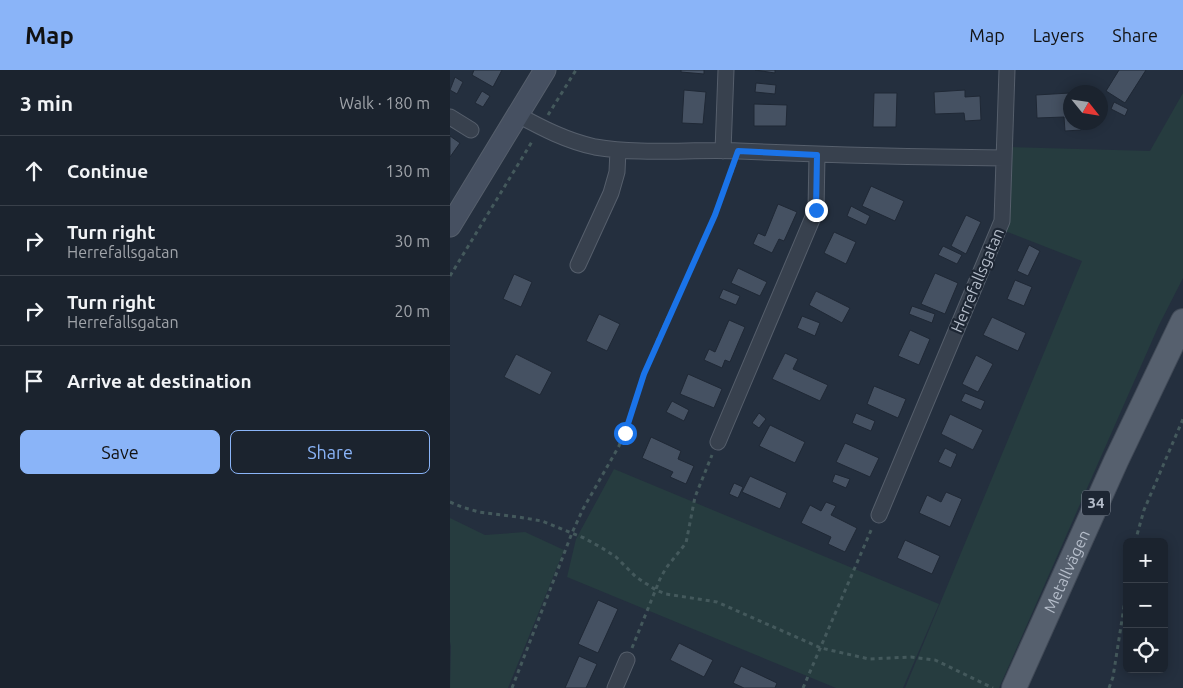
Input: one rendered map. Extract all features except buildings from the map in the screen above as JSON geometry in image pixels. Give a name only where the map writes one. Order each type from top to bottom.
[{"type":"main road","name":"Metallvägen","points":[[1014,688],[1116,461],[1183,321]]},
{"type":"street","points":[[450,226],[545,70]]},
{"type":"street","points":[[723,151],[726,70]]},
{"type":"street","name":"Herrefallsgatan","points":[[879,515],[1002,221],[1007,70]]},
{"type":"street","points":[[518,115],[572,140],[618,150],[1004,158]]},
{"type":"street","points":[[450,117],[471,130]]},
{"type":"street","points":[[578,265],[611,193],[617,172],[618,150]]},
{"type":"street","points":[[718,442],[816,210],[817,155]]},
{"type":"street","points":[[615,688],[627,660]]},
{"type":"path","points":[[450,276],[576,70]]},
{"type":"path","points":[[512,688],[572,533],[583,509],[620,446],[644,374],[715,215],[738,151]]},
{"type":"path","points":[[1137,538],[1144,510],[1183,419]]},
{"type":"path","points":[[627,660],[666,568],[686,544],[695,497],[718,442]]},
{"type":"path","points":[[450,502],[479,512],[542,521],[602,548],[636,577],[656,590],[666,594],[717,602],[821,648],[869,660],[911,657],[935,660],[993,688]]},
{"type":"path","points":[[803,688],[879,515]]},
{"type":"path","points":[[1109,688],[1114,670],[1123,613]]},
{"type":"green space","points":[[1183,93],[1183,278],[1159,325],[999,688],[905,688],[1082,261],[1005,231],[1006,147],[1150,151]]},
{"type":"green space","points":[[614,469],[939,604],[903,688],[836,688],[567,577],[576,539]]},
{"type":"green space","points":[[450,518],[485,535],[525,532],[564,550],[508,688],[450,688]]},
{"type":"route","points":[[625,433],[631,409],[658,339],[715,215],[738,151],[817,155],[816,210]]}]
